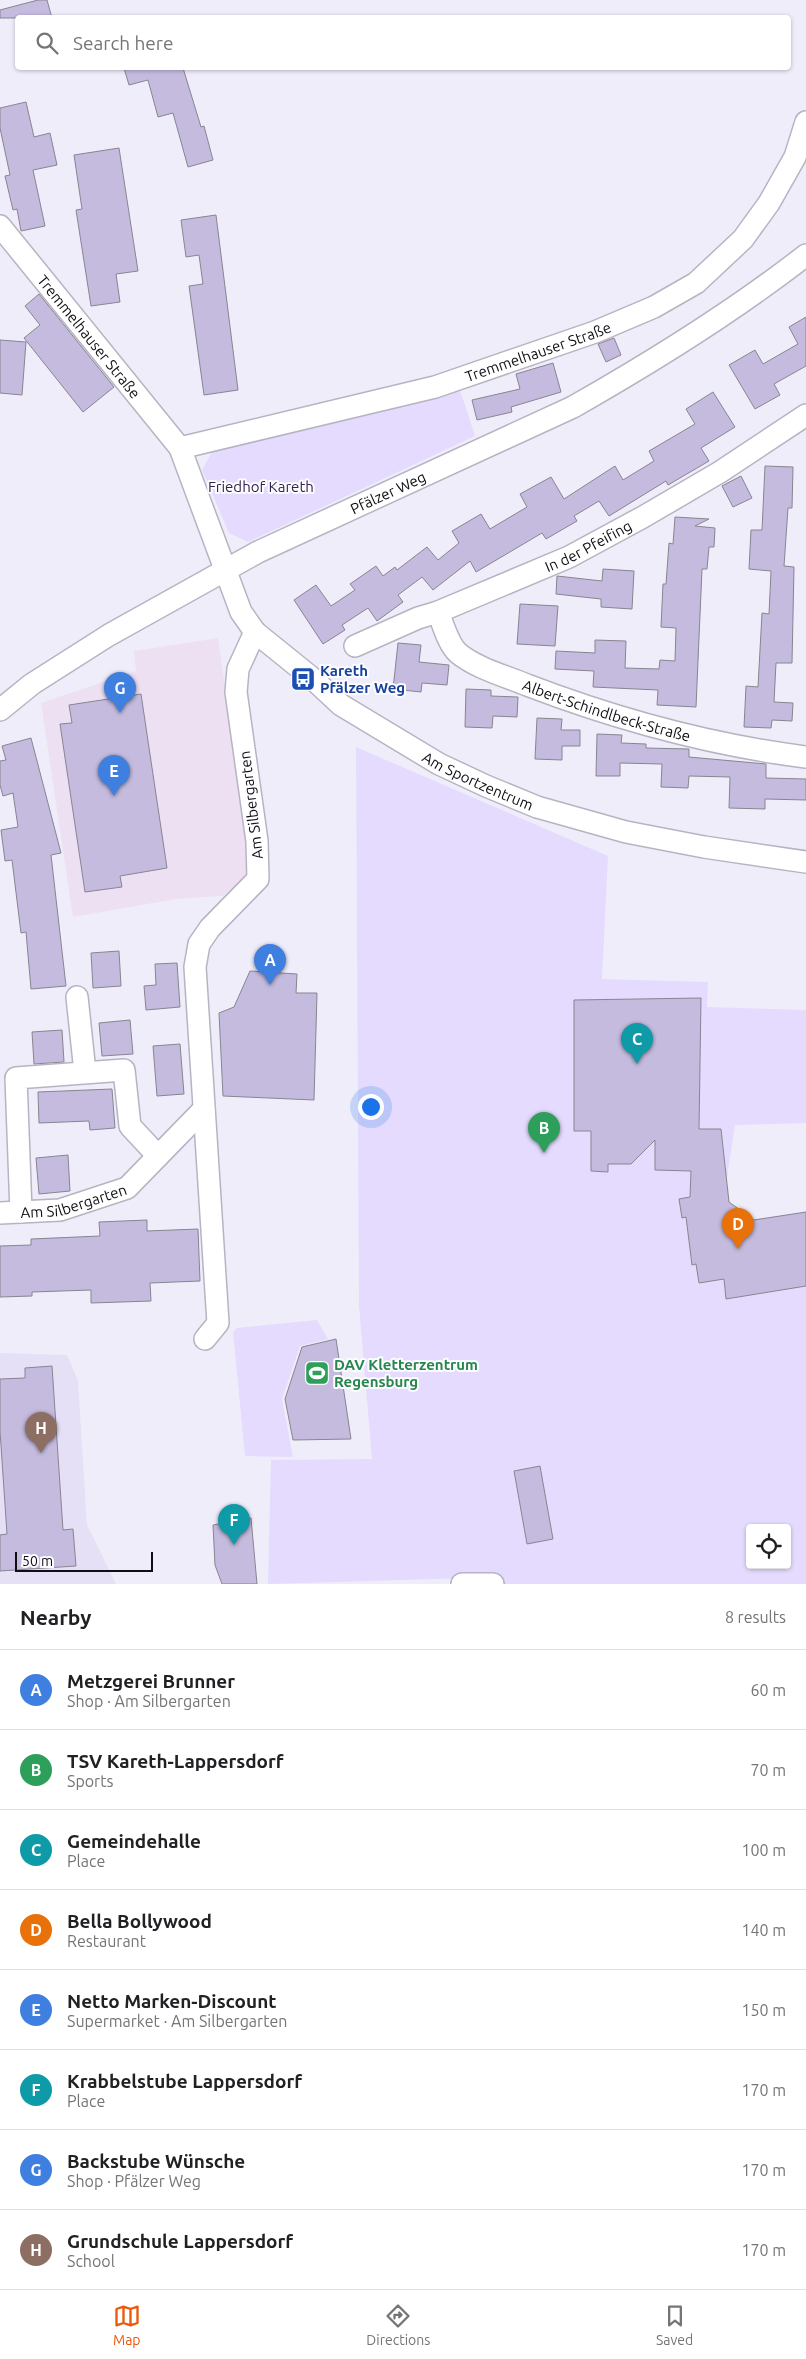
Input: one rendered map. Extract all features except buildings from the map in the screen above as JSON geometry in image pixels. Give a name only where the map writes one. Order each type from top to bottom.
[{"type":"street","name":"Tremmelhauser Straße","points":[[180,448],[435,387],[595,332],[654,307],[696,283],[743,239],[769,203],[795,157],[806,122]]},
{"type":"street","name":"Tremmelhauser Straße","points":[[0,226],[180,448],[226,570]]},
{"type":"street","name":"Pfälzer Weg","points":[[0,710],[32,684],[109,634],[267,548],[555,416],[664,353],[806,255]]},
{"type":"street","name":"In der Pfeifing","points":[[355,646],[418,618],[438,612],[569,557],[720,472],[806,416]]},
{"type":"street","name":"Am Sportzentrum","points":[[226,570],[241,612],[255,632],[312,678],[341,705],[439,764],[537,807],[626,832],[704,847],[806,862]]},
{"type":"street","name":"Albert-Schindlbeck-Straße","points":[[438,612],[456,651],[466,658],[515,680],[578,704],[661,729],[774,753],[806,757]]},
{"type":"street","name":"Am Silbergarten","points":[[205,1339],[218,1323],[195,967],[199,944],[210,928],[258,879],[257,841],[236,692],[238,670],[255,632]]},
{"type":"street","points":[[77,997],[85,1072]]},
{"type":"street","points":[[10,1213],[16,1078],[124,1070],[130,1126],[158,1156]]},
{"type":"street","name":"Am Silbergarten","points":[[10,1213],[60,1210],[126,1188],[204,1109]]},
{"type":"street","points":[[462,1584],[493,1584]]},
{"type":"shaded area","points":[[218,638],[251,867],[241,882],[222,896],[176,899],[73,917],[41,703],[136,671],[134,651]]},
{"type":"shaded area","points":[[0,1353],[67,1355],[78,1381],[87,1525],[116,1584],[0,1584]]},
{"type":"green space","name":"Friedhof Kareth","points":[[460,390],[475,436],[248,542],[229,533],[202,470],[212,452]]},
{"type":"green space","points":[[356,747],[608,856],[602,979],[708,982],[707,1007],[806,1010],[806,1123],[735,1125],[720,1224],[806,1212],[806,1584],[503,1584],[501,1577],[268,1584],[271,1460],[372,1459],[359,1305]]},
{"type":"green space","points":[[317,1320],[328,1339],[300,1346],[282,1399],[293,1457],[245,1456],[233,1332],[237,1328]]},
{"type":"place","name":"Kareth Pfälzer Weg","points":[[303,679]]},
{"type":"place","name":"Backstube Wünsche","points":[[120,713]]},
{"type":"place","name":"Netto Marken-Discount","points":[[114,796]]},
{"type":"place","name":"Metzgerei Brunner","points":[[270,985]]},
{"type":"place","name":"Gemeindehalle","points":[[637,1064]]},
{"type":"place","name":"TSV Kareth-Lappersdorf","points":[[544,1153]]},
{"type":"place","name":"Bella Bollywood","points":[[738,1249]]},
{"type":"place","name":"DAV Kletterzentrum Regensburg","points":[[317,1373]]},
{"type":"place","name":"Grundschule Lappersdorf","points":[[41,1453]]},
{"type":"place","name":"Krabbelstube Lappersdorf","points":[[234,1545]]}]
